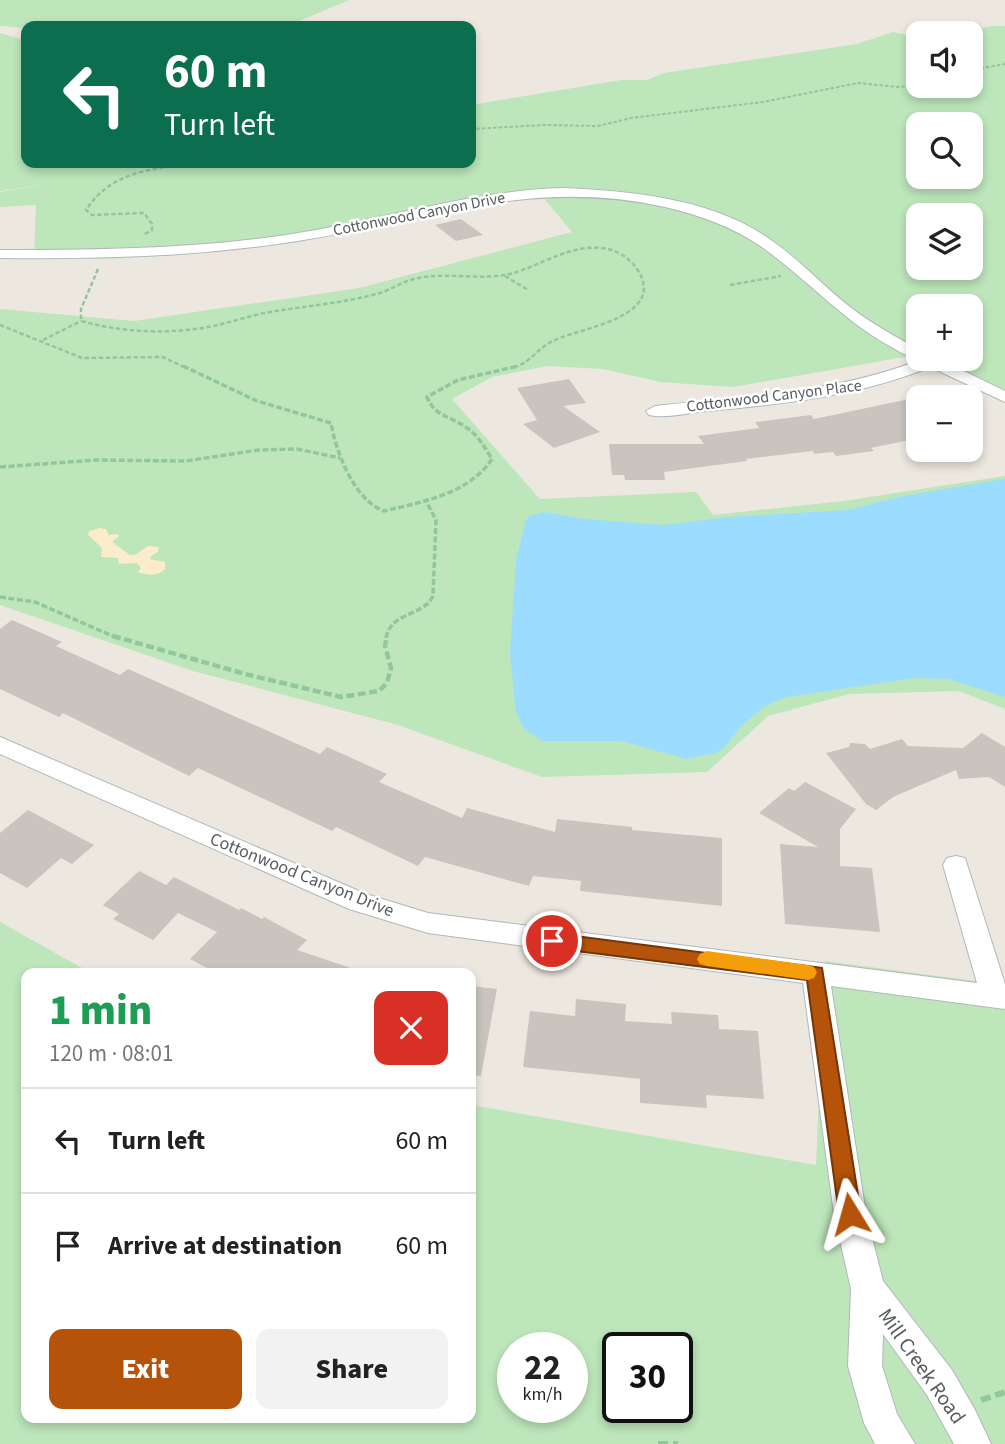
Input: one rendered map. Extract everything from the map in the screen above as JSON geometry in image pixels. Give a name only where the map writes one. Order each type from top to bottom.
[{"type":"street","name":"Cottonwood Canyon Drive","points":[[0,254],[102,255],[168,252],[286,239],[500,197],[562,193],[620,196],[706,214],[753,234],[791,262],[847,311],[906,348]]},
{"type":"street","name":"Cottonwood Canyon Place","points":[[655,411],[846,389],[879,382],[906,368]]},
{"type":"street","name":"Cottonwood Canyon Drive","points":[[952,371],[1005,397]]},
{"type":"street","name":"Cottonwood Canyon Drive","points":[[0,745],[358,902],[428,923],[1000,998],[956,865]]},
{"type":"street","name":"Mill Creek Road","points":[[815,974],[850,1214],[868,1290],[865,1366],[882,1423],[897,1444]]},
{"type":"street","name":"Mill Creek Road","points":[[868,1290],[911,1342],[951,1399],[973,1444]]},
{"type":"path","points":[[983,68],[1005,64]]},
{"type":"path","points":[[476,129],[544,124],[598,126],[631,118],[763,102],[858,82],[906,86]]},
{"type":"path","points":[[141,237],[152,229],[149,217],[144,213],[92,215],[86,209],[89,203],[104,187],[124,176],[186,168]]},
{"type":"path","points":[[0,325],[82,358],[163,357],[257,401],[311,414],[331,423],[341,458],[360,492],[374,507],[384,511],[467,485],[488,467],[492,458],[485,446],[464,425],[442,418],[433,411],[427,397],[438,387],[497,369],[517,367],[537,359],[543,348],[553,341],[606,327],[620,319],[636,304],[643,290],[643,279],[638,267],[629,260],[601,248],[561,254],[503,274],[419,277],[383,292],[358,298],[266,313],[201,328],[127,329],[81,321],[43,341]]},
{"type":"path","points":[[81,321],[81,309],[97,274],[102,255]]},
{"type":"path","points":[[503,274],[528,290]]},
{"type":"path","points":[[730,285],[788,275]]},
{"type":"path","points":[[0,467],[96,460],[186,461],[259,450],[297,449],[341,458]]},
{"type":"path","points":[[0,597],[35,602],[127,642],[245,674],[341,697],[363,695],[379,691],[387,683],[391,668],[385,646],[388,629],[397,619],[429,604],[433,596],[436,520],[425,499]]},
{"type":"path","points":[[658,1444],[678,1444]]},
{"type":"green space","points":[[0,0],[349,0],[299,21],[21,21],[21,28],[0,26]]},
{"type":"green space","points":[[1005,26],[1005,403],[983,392],[983,385],[969,385],[940,371],[983,371],[983,294],[906,294],[906,357],[733,387],[660,382],[603,369],[547,366],[492,377],[452,399],[540,499],[696,492],[713,515],[844,501],[1005,476],[1005,709],[959,691],[849,694],[768,716],[707,772],[542,777],[398,725],[193,671],[0,605],[0,309],[134,321],[359,288],[572,232],[542,196],[484,201],[303,241],[196,254],[105,259],[34,257],[36,205],[0,207],[0,192],[48,184],[0,191],[0,33],[21,39],[21,168],[152,168],[136,171],[156,168],[476,168],[476,104],[621,80],[647,80],[664,73],[857,44],[893,32],[906,35],[906,98],[983,98],[983,28]]},
{"type":"green space","points":[[0,922],[82,968],[21,968],[21,1423],[476,1423],[476,1106],[816,1165],[825,961],[1005,985],[1005,1444],[0,1444]]},
{"type":"sand","points":[[106,529],[109,535],[118,534],[112,542],[130,555],[135,555],[148,546],[159,547],[158,552],[150,559],[165,562],[165,569],[156,574],[145,574],[138,572],[141,568],[137,563],[119,564],[118,558],[101,557],[102,548],[88,535],[89,531]]},
{"type":"water","points":[[1005,479],[1005,697],[948,679],[915,678],[787,697],[765,706],[741,726],[726,746],[716,753],[687,759],[621,741],[543,741],[525,730],[516,713],[510,653],[516,560],[529,516],[545,512],[583,519],[664,525],[728,517],[847,510],[903,496]]},
{"type":"building","points":[[461,219],[483,235],[456,241],[435,225]]},
{"type":"building","points":[[569,379],[586,403],[563,406],[600,432],[554,448],[523,424],[537,420],[517,388]]},
{"type":"building","points":[[906,400],[906,441],[871,448],[874,451],[836,456],[833,452],[814,454],[813,451],[664,472],[665,480],[625,480],[624,475],[612,475],[609,444],[704,444],[698,436],[759,428],[755,422],[811,415],[814,419]]},
{"type":"building","points":[[12,620],[62,642],[56,646],[120,675],[128,669],[320,754],[327,747],[387,774],[379,782],[462,818],[467,808],[555,832],[557,819],[632,827],[632,830],[722,838],[722,906],[580,891],[581,881],[533,876],[529,886],[425,857],[418,866],[336,827],[332,831],[198,768],[189,776],[63,713],[59,717],[0,689],[0,629]]},
{"type":"building","points":[[982,733],[1005,747],[1005,787],[989,777],[959,779],[956,770],[893,797],[876,810],[866,804],[826,753],[849,747],[850,743],[865,744],[870,749],[902,739],[908,746],[963,748]]},
{"type":"building","points":[[805,782],[856,809],[840,829],[840,866],[872,868],[880,932],[785,924],[780,844],[818,847],[759,813],[789,788],[794,791]]},
{"type":"building","points":[[28,810],[94,845],[72,864],[61,858],[27,888],[0,873],[0,833]]},
{"type":"building","points":[[139,871],[166,885],[174,877],[239,910],[241,908],[262,919],[264,917],[307,940],[297,950],[351,968],[207,968],[190,959],[217,932],[178,913],[153,940],[113,919],[119,914],[103,905]]},
{"type":"building","points":[[476,987],[497,989],[481,1076],[476,1076]]},
{"type":"building","points":[[576,999],[626,1004],[625,1021],[672,1024],[671,1012],[718,1015],[719,1029],[758,1031],[764,1099],[706,1095],[707,1108],[640,1103],[640,1079],[523,1067],[530,1011],[575,1016]]},
{"type":"slow traffic","points":[[707,959],[808,972]]},
{"type":"route","points":[[552,941],[815,974],[850,1214]]}]
